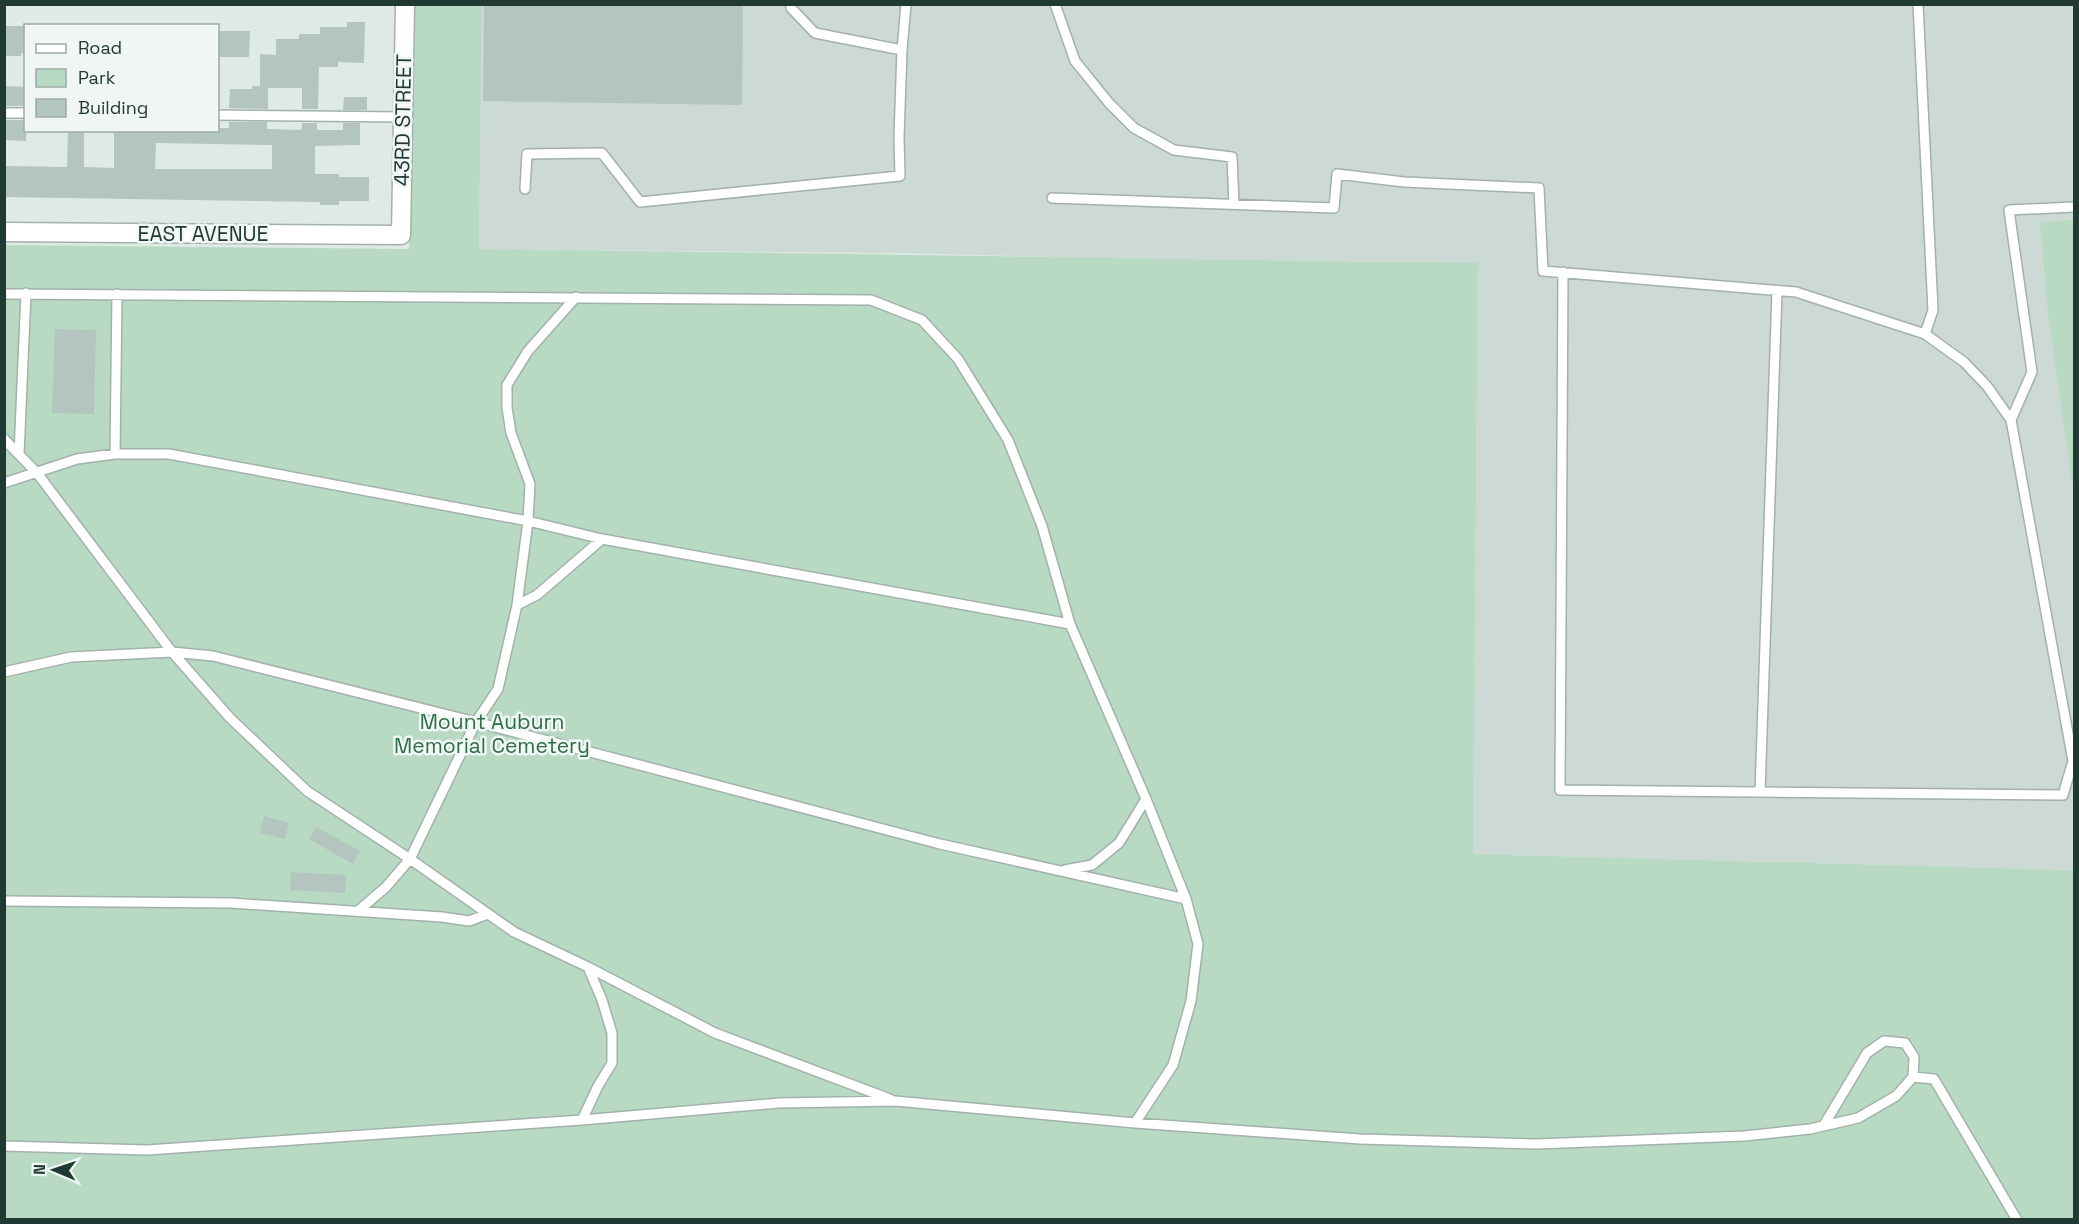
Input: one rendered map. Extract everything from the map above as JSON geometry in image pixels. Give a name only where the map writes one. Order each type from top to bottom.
[{"type":"street","name":"43RD STREET","points":[[401,235],[405,4]]},
{"type":"street","name":"EAST AVENUE","points":[[4,232],[401,235]]},
{"type":"lane","points":[[790,4],[791,8],[815,33],[902,50]]},
{"type":"lane","points":[[525,189],[527,154],[602,153],[640,202],[900,176],[902,50],[906,4]]},
{"type":"lane","points":[[1055,4],[1076,61],[1109,104],[1134,128],[1174,150],[1232,157],[1234,204]]},
{"type":"lane","points":[[1918,4],[1933,310],[1925,334]]},
{"type":"lane","points":[[4,113],[24,113]]},
{"type":"lane","points":[[219,115],[403,117]]},
{"type":"lane","points":[[1052,198],[1334,208],[1337,174],[1404,183],[1539,189],[1543,271],[1563,272],[1796,292],[1925,334],[1964,362],[1987,386],[2011,420],[2073,761],[2063,795],[1560,790],[1563,272]]},
{"type":"lane","points":[[2011,420],[2032,372],[2009,210],[2074,207]]},
{"type":"lane","points":[[1760,792],[1777,291]]},
{"type":"lane","points":[[4,294],[26,292],[871,300],[922,320],[958,359],[1008,440],[1042,526],[1070,624],[1146,799],[1186,899],[1198,944],[1191,1001],[1173,1065],[1135,1123]]},
{"type":"lane","points":[[19,454],[26,292]]},
{"type":"lane","points":[[115,454],[117,294]]},
{"type":"lane","points":[[358,911],[386,887],[410,859],[476,722],[498,689],[517,605],[528,521],[530,484],[511,433],[507,408],[507,385],[528,351],[576,297]]},
{"type":"lane","points":[[4,439],[37,473],[172,652],[230,718],[307,791],[514,932],[588,967],[715,1033],[895,1101]]},
{"type":"lane","points":[[4,483],[77,459],[115,454],[169,454],[528,521],[602,539],[1070,624]]},
{"type":"lane","points":[[517,605],[537,595],[602,539]]},
{"type":"lane","points":[[4,672],[71,657],[172,652],[213,656],[476,722],[940,844],[1186,899]]},
{"type":"lane","points":[[1061,870],[1092,865],[1119,843],[1146,799]]},
{"type":"lane","points":[[4,901],[231,903],[442,917],[469,921],[488,914]]},
{"type":"lane","points":[[582,1120],[612,1063],[612,1033],[602,1000],[588,967]]},
{"type":"lane","points":[[4,1146],[147,1150],[582,1120],[779,1103],[895,1101],[1135,1123],[1360,1139],[1537,1144],[1744,1137],[1810,1129],[1858,1118],[1896,1096],[1912,1077],[1914,1057],[1905,1043],[1884,1041],[1867,1053],[1824,1125]]},
{"type":"lane","points":[[1912,1077],[1934,1079],[2017,1220]]},
{"type":"shaded area","points":[[482,5],[2074,5],[2074,870],[1473,854],[1478,263],[899,253],[479,249]]},
{"type":"green space","name":"Mount Auburn Memorial Cemetery","points":[[413,5],[482,5],[479,249],[1478,263],[1473,854],[2074,870],[2074,1219],[5,1220],[5,245],[409,249]]},
{"type":"green space","points":[[2074,220],[2074,483],[2072,483],[2048,314],[2040,222]]},
{"type":"building","points":[[484,4],[743,4],[742,105],[483,101]]},
{"type":"building","points":[[347,22],[365,22],[364,63],[338,62],[338,67],[319,67],[318,109],[302,109],[302,88],[268,88],[268,109],[229,108],[230,89],[252,89],[252,86],[260,86],[260,54],[276,55],[276,39],[299,39],[299,34],[320,34],[320,27],[347,27]]},
{"type":"building","points":[[4,26],[24,26],[24,53],[21,53],[21,56],[4,56]]},
{"type":"building","points":[[219,31],[250,31],[249,57],[219,57]]},
{"type":"building","points":[[4,86],[24,87],[24,106],[4,106]]},
{"type":"building","points":[[344,97],[367,97],[367,110],[343,110]]},
{"type":"building","points":[[4,120],[24,120],[26,141],[4,140]]},
{"type":"building","points":[[229,122],[267,122],[267,129],[298,130],[302,129],[302,123],[317,123],[317,130],[343,130],[343,123],[360,123],[360,145],[315,146],[315,174],[369,177],[369,201],[339,201],[339,205],[320,205],[320,202],[4,197],[4,166],[67,167],[68,132],[84,132],[84,167],[114,168],[114,132],[219,132],[219,128],[229,128]],"holes":[[[156,143],[272,145],[272,169],[155,169]]]},
{"type":"building","points":[[55,329],[96,330],[94,414],[52,413]]},
{"type":"building","points":[[264,816],[289,823],[285,839],[260,833]]},
{"type":"building","points":[[316,827],[360,851],[353,864],[309,839]]},
{"type":"building","points":[[291,872],[346,875],[345,893],[290,890]]}]
